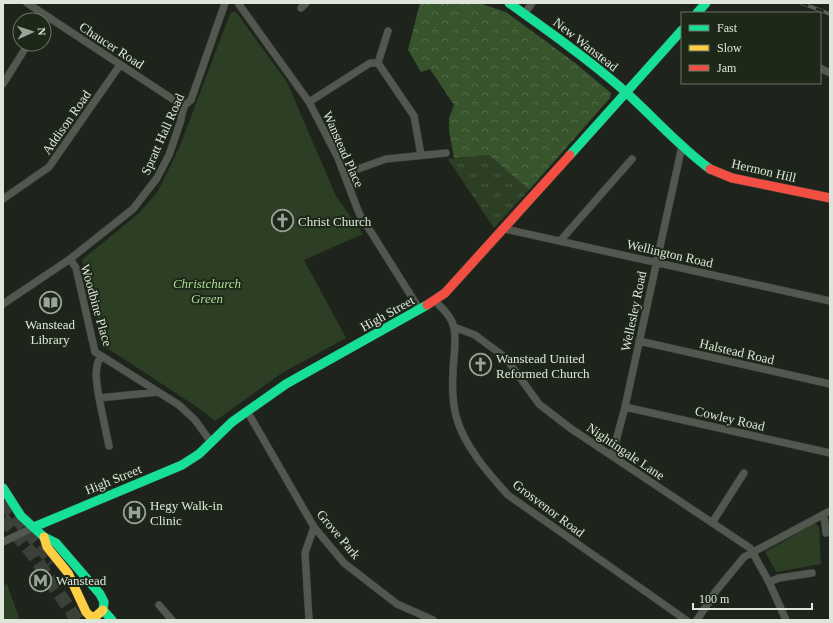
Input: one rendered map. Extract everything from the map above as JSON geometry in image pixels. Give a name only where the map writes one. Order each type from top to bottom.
[{"type":"street","name":"Chaucer Road","points":[[27,3],[37,12]]},
{"type":"street","name":"Wanstead Place","points":[[238,3],[309,102],[333,148],[359,213],[420,310]]},
{"type":"street","name":"New Wanstead","points":[[509,3],[525,13],[626,93]]},
{"type":"street","points":[[525,13],[532,3]]},
{"type":"street","points":[[698,12],[706,3]]},
{"type":"street","name":"Spratt Hall Road","points":[[3,304],[70,260],[133,209],[148,192],[169,155],[185,105],[191,100],[225,4]]},
{"type":"street","name":"Chaucer Road","points":[[52,23],[180,104],[185,105]]},
{"type":"street","points":[[378,63],[388,31]]},
{"type":"street","name":"High Street","points":[[34,527],[182,465],[199,454],[232,422],[286,384],[420,310],[446,293],[681,31]]},
{"type":"street","points":[[3,84],[23,52]]},
{"type":"street","points":[[309,102],[370,63],[378,63]]},
{"type":"street","points":[[378,63],[414,116],[421,155]]},
{"type":"street","name":"Addison Road","points":[[3,199],[49,167],[120,65]]},
{"type":"street","points":[[821,68],[830,73]]},
{"type":"street","name":"Hermon Hill","points":[[626,93],[682,146],[712,170],[732,178],[830,198]]},
{"type":"street","name":"Wellesley Road","points":[[612,456],[625,407],[682,146]]},
{"type":"street","points":[[344,174],[386,159],[446,153]]},
{"type":"street","points":[[560,241],[632,160]]},
{"type":"street","name":"Wellington Road","points":[[504,229],[830,301]]},
{"type":"street","name":"Woodbine Place","points":[[70,260],[76,268],[95,352],[179,405],[195,420],[211,442]]},
{"type":"street","points":[[435,301],[447,313],[454,327]]},
{"type":"street","name":"Nightingale Lane","points":[[454,327],[475,335],[506,358],[543,408],[750,548],[752,552]]},
{"type":"street","name":"Grosvenor Road","points":[[454,327],[454,406],[457,418],[472,448],[490,475],[508,495],[686,620]]},
{"type":"street","name":"Halstead Road","points":[[639,341],[830,384]]},
{"type":"street","name":"Woodbine Place","points":[[101,356],[96,370],[99,398],[109,446]]},
{"type":"street","points":[[99,398],[158,392]]},
{"type":"street","name":"Cowley Road","points":[[625,407],[830,453]]},
{"type":"street","name":"Grove Park","points":[[247,411],[314,527],[344,563],[397,604],[433,620]]},
{"type":"street","points":[[712,523],[744,473]]},
{"type":"street","points":[[3,488],[22,516],[44,537],[56,543],[100,594],[103,599],[103,610],[112,620]]},
{"type":"street","points":[[826,533],[827,512]]},
{"type":"street","points":[[697,620],[716,592],[744,556],[827,512]]},
{"type":"street","points":[[3,542],[34,527]]},
{"type":"street","points":[[309,620],[305,553],[314,527]]},
{"type":"street","points":[[44,537],[47,547],[68,573],[90,617],[103,610]]},
{"type":"street","points":[[752,552],[769,582],[786,620]]},
{"type":"street","points":[[769,582],[779,578],[812,574]]},
{"type":"street","points":[[79,595],[81,591],[87,587],[94,588]]},
{"type":"street","points":[[159,605],[172,620]]},
{"type":"green space","points":[[420,3],[479,3],[506,12],[574,62],[611,93],[610,98],[529,190],[489,155],[454,158],[449,131],[449,118],[454,105],[430,69],[421,72],[408,50]]},
{"type":"green space","name":"Christchurch Green","points":[[232,12],[236,12],[287,82],[336,196],[363,234],[304,260],[346,338],[282,373],[215,421],[203,411],[101,344],[82,260],[139,213],[158,191],[179,148]]},
{"type":"green space","points":[[489,155],[529,190],[494,228],[448,159]]},
{"type":"green space","points":[[815,523],[819,527],[821,564],[776,572],[765,552]]},
{"type":"green space","points":[[7,584],[20,620],[3,620],[3,585]]},
{"type":"tunnel","points":[[3,502],[53,562]]},
{"type":"tunnel","points":[[3,518],[33,555],[77,620]]},
{"type":"railway","points":[[801,3],[830,14]]},
{"type":"traffic: fast","points":[[509,3],[607,76],[686,150],[710,169]]},
{"type":"traffic: fast","points":[[698,12],[706,3]]},
{"type":"traffic: fast","points":[[570,155],[681,31]]},
{"type":"traffic: fast","points":[[34,527],[182,465],[199,454],[232,422],[286,384],[427,305]]},
{"type":"traffic: fast","points":[[3,488],[21,516],[44,537],[56,543],[100,594],[104,602],[103,610]]},
{"type":"traffic: fast","points":[[103,610],[112,620]]},
{"type":"traffic: slow","points":[[44,537],[47,547],[68,573],[86,612],[90,616],[95,617],[103,610]]},
{"type":"traffic: jam","points":[[427,305],[445,293],[570,155]]},
{"type":"traffic: jam","points":[[710,169],[732,178],[830,198]]},
{"type":"place","name":"Christ Church","points":[[283,221]]},
{"type":"place","name":"Wanstead Library","points":[[50,302]]},
{"type":"place","name":"Wanstead United Reformed Church","points":[[480,365]]},
{"type":"place","name":"Hegy Walk-in Clinic","points":[[135,512]]},
{"type":"place","name":"Wanstead","points":[[41,580]]}]
